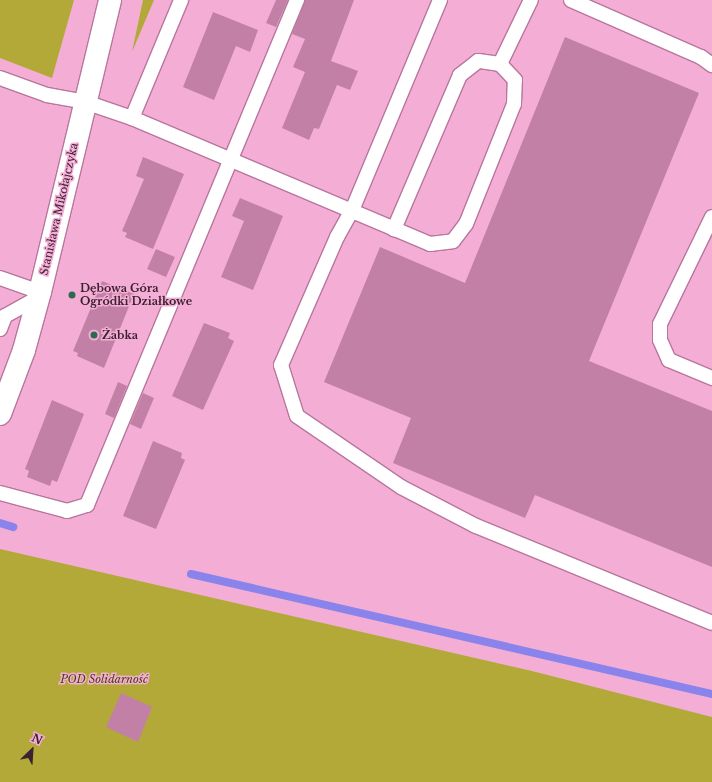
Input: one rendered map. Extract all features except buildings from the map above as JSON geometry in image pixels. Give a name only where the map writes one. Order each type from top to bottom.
[{"type":"street","name":"Stanisława Mikołajczyka","points":[[0,414],[24,350],[39,295],[110,0]]},
{"type":"lane","points":[[132,118],[180,0]]},
{"type":"lane","points":[[0,493],[67,511],[87,505],[296,0]]},
{"type":"lane","points":[[440,0],[352,210],[337,237],[281,364],[297,416],[401,487],[476,526],[712,624]]},
{"type":"lane","points":[[500,64],[530,0]]},
{"type":"lane","points":[[571,0],[701,57],[712,65]]},
{"type":"lane","points":[[0,78],[47,95],[85,102],[132,118],[352,210],[394,229],[430,244],[453,241],[466,224],[514,104],[515,80],[500,64],[478,61],[460,75],[394,229]]},
{"type":"lane","points":[[712,217],[660,324],[660,340],[669,360],[712,378]]},
{"type":"lane","points":[[0,278],[39,295]]},
{"type":"lane","points":[[0,329],[5,316],[39,295]]},
{"type":"green space","points":[[0,0],[74,0],[52,78],[0,58]]},
{"type":"green space","points":[[143,0],[154,0],[132,52]]},
{"type":"green space","name":"POD Solidarność","points":[[0,549],[532,671],[712,717],[712,782],[0,782]]},
{"type":"waterway","points":[[0,523],[13,527]]},
{"type":"waterway","points":[[191,574],[712,694]]},
{"type":"place","name":"Dębowa Góra Ogródki Działkowe","points":[[72,295]]},
{"type":"place","name":"Żabka","points":[[94,335]]}]
